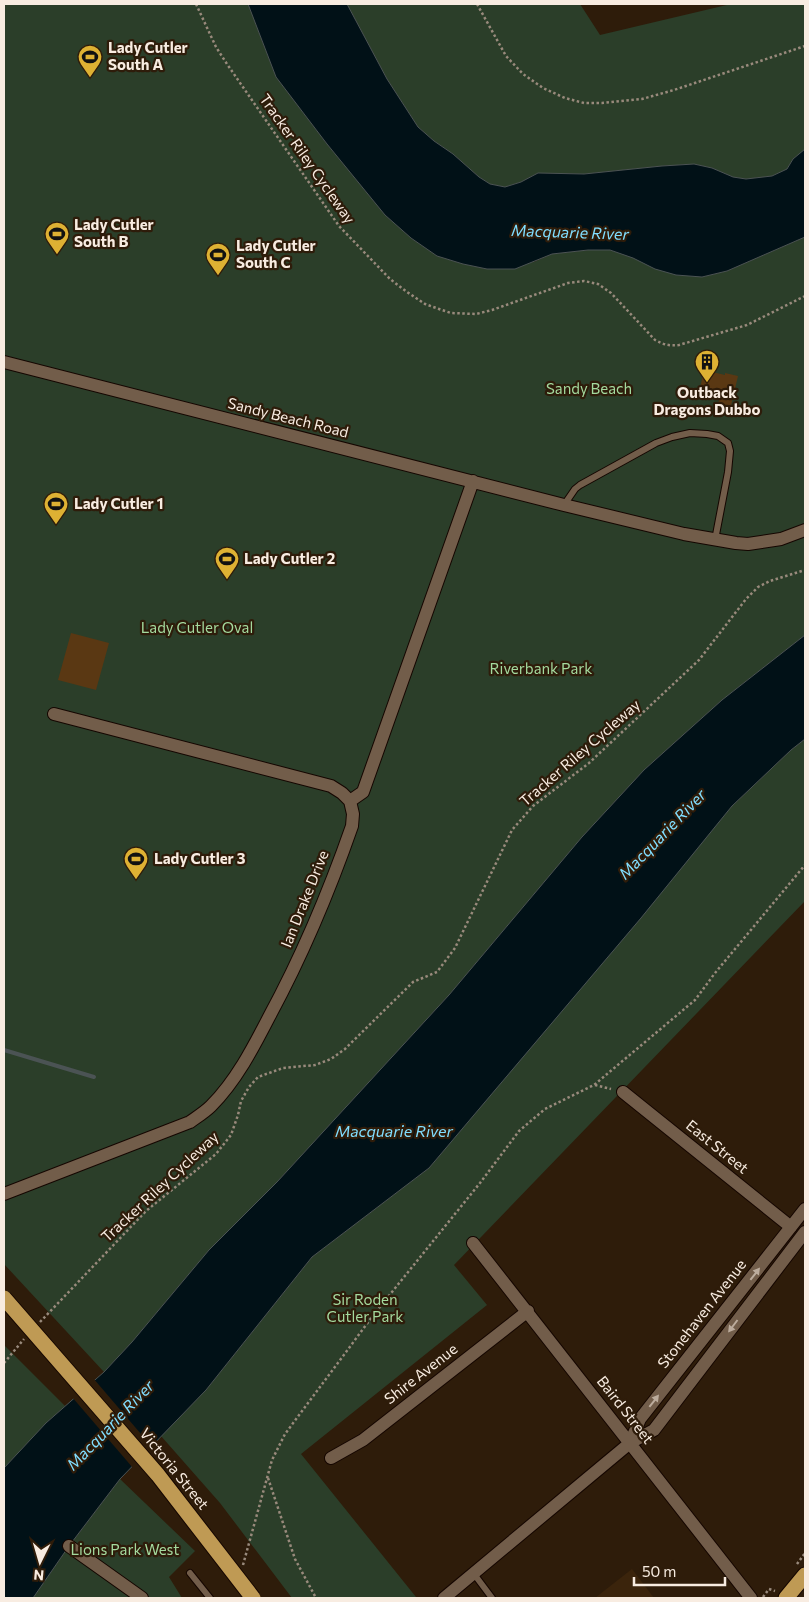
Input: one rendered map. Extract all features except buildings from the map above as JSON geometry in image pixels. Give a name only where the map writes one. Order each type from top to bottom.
[{"type":"highway","name":"Victoria Street","points":[[4,1298],[158,1475],[253,1598]]},
{"type":"highway","points":[[786,1598],[805,1576]]},
{"type":"street","name":"Sandy Beach Road","points":[[4,362],[564,505],[715,540],[736,543],[762,542],[781,539],[805,530]]},
{"type":"street","points":[[54,714],[331,786],[350,801],[363,792],[473,481]]},
{"type":"street","name":"Ian Drake Drive","points":[[4,1194],[190,1122],[210,1106],[231,1082],[251,1052],[286,986],[321,909],[352,826],[353,814],[350,801]]},
{"type":"street","name":"East Street","points":[[623,1092],[792,1227]]},
{"type":"street","name":"Stonehaven Avenue","points":[[630,1444],[640,1419],[805,1209]]},
{"type":"street","name":"Stonehaven Avenue","points":[[444,1598],[630,1444],[654,1430],[804,1236]]},
{"type":"street","name":"Baird Street","points":[[472,1243],[528,1311],[751,1598]]},
{"type":"street","name":"Shire Avenue","points":[[331,1458],[363,1440],[528,1311]]},
{"type":"street","points":[[69,1546],[142,1598]]},
{"type":"lane","points":[[564,505],[575,489],[656,443],[690,433],[718,436],[728,443],[730,451],[728,472],[715,540]]},
{"type":"lane","points":[[190,1573],[210,1598]]},
{"type":"lane","points":[[474,1574],[492,1598]]},
{"type":"path","name":"Tracker Riley Cycleway","points":[[196,4],[216,47],[339,226],[390,279],[425,304],[451,313],[476,314],[568,283],[584,281],[598,284],[611,294],[655,340],[662,345],[670,346],[747,325],[805,296]]},
{"type":"path","points":[[477,4],[506,56],[523,74],[543,88],[565,98],[584,103],[602,103],[642,98],[674,90],[805,46]]},
{"type":"path","name":"Tracker Riley Cycleway","points":[[38,1324],[146,1211],[216,1154],[231,1135],[241,1101],[249,1087],[258,1077],[284,1068],[314,1065],[331,1059],[345,1049],[413,982],[437,972],[455,948],[512,830],[533,806],[589,764],[699,660],[746,599],[758,588],[770,581],[805,570]]},
{"type":"path","points":[[242,1566],[272,1460],[285,1434],[375,1313],[480,1183],[519,1131],[545,1109],[594,1085],[695,1000],[715,973],[805,865]]},
{"type":"path","points":[[594,1085],[623,1092]]},
{"type":"path","points":[[4,1362],[25,1338]]},
{"type":"path","points":[[268,1476],[295,1559],[316,1598]]},
{"type":"shaded area","points":[[632,1569],[654,1598],[595,1598]]},
{"type":"green space","points":[[4,4],[248,4],[276,77],[327,144],[385,215],[411,238],[437,256],[463,264],[487,269],[534,262],[552,254],[588,250],[610,250],[702,277],[727,271],[805,237],[805,635],[722,700],[644,770],[582,837],[449,995],[277,1182],[209,1250],[132,1342],[104,1372],[4,1264]]},
{"type":"green space","points":[[347,4],[580,4],[600,35],[731,4],[805,4],[805,149],[793,159],[787,169],[772,176],[746,179],[732,177],[712,168],[694,164],[584,174],[538,173],[521,182],[505,187],[490,184],[418,127],[387,79]]},
{"type":"green space","name":"Sir Roden Cutler Park","points":[[805,739],[805,901],[454,1265],[487,1305],[301,1454],[416,1597],[292,1598],[220,1503],[161,1436],[206,1390],[312,1257],[429,1168],[732,806]]},
{"type":"green space","points":[[4,1345],[65,1406],[46,1423],[4,1468]]},
{"type":"green space","name":"Lions Park West","points":[[120,1479],[195,1551],[169,1577],[182,1598],[33,1598],[69,1546]]},
{"type":"water","name":"Macquarie River","points":[[248,4],[347,4],[387,79],[418,127],[490,184],[505,187],[521,182],[538,173],[584,174],[694,164],[712,168],[733,177],[746,179],[772,176],[787,169],[793,159],[805,149],[805,237],[727,271],[702,277],[676,275],[655,269],[633,258],[610,250],[588,250],[552,254],[515,269],[487,269],[437,256],[411,238],[385,215],[327,144],[276,77]]},
{"type":"water","name":"Macquarie River","points":[[805,635],[805,739],[732,806],[641,918],[429,1168],[312,1257],[206,1390],[120,1479],[69,1546],[33,1598],[4,1598],[4,1468],[46,1423],[104,1372],[132,1342],[209,1250],[277,1182],[449,995],[582,837],[644,770],[722,700]]},
{"type":"pier","points":[[93,1378],[153,1448],[133,1468],[72,1397]]},
{"type":"waterway","points":[[4,1050],[94,1077]]},
{"type":"place","name":"Lady Cutler South A","points":[[90,78]]},
{"type":"place","name":"Lady Cutler South B","points":[[57,255]]},
{"type":"place","name":"Lady Cutler South C","points":[[218,276]]},
{"type":"place","name":"Outback Dragons Dubbo","points":[[707,383]]},
{"type":"place","name":"Lady Cutler 1","points":[[56,525]]},
{"type":"place","name":"Lady Cutler 2","points":[[227,580]]},
{"type":"place","name":"Lady Cutler 3","points":[[136,880]]},
{"type":"park label","name":"Sandy Beach","points":[[589,389]]},
{"type":"park label","name":"Lady Cutler Oval","points":[[197,628]]},
{"type":"park label","name":"Riverbank Park","points":[[541,669]]}]
